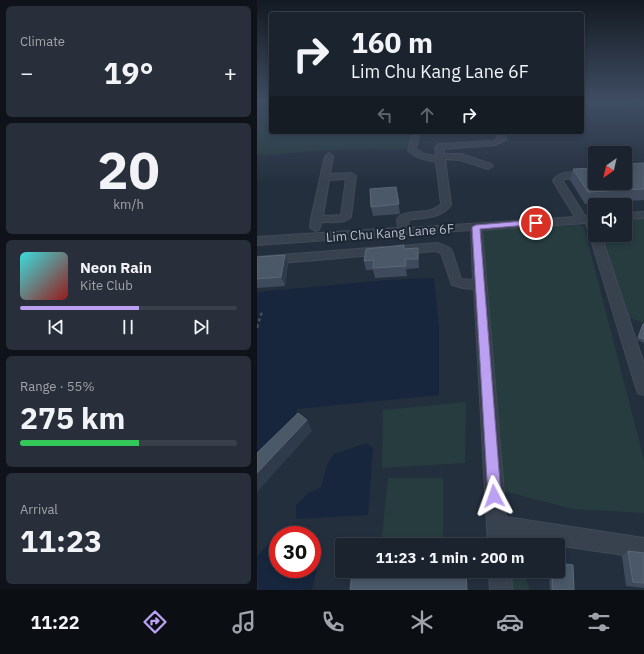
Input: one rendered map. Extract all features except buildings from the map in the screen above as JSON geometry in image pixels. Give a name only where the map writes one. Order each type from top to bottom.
[{"type":"street","points":[[416,134],[412,150],[421,156],[440,158],[461,157],[488,166]]},
{"type":"street","points":[[404,232],[403,219],[405,217],[439,212],[446,205],[439,147],[495,143],[503,139],[500,134]]},
{"type":"street","points":[[313,238],[329,156]]},
{"type":"street","points":[[588,175],[562,176],[558,181],[588,218]]},
{"type":"street","points":[[316,220],[340,219],[346,217],[351,176],[325,177]]},
{"type":"street","points":[[632,216],[644,215]]},
{"type":"street","name":"Lim Chu Kang Lane 6F","points":[[257,241],[588,219]]},
{"type":"street","points":[[476,227],[497,536],[644,548]]},
{"type":"street","points":[[596,242],[644,388]]},
{"type":"street","points":[[257,261],[437,247],[446,251],[456,282],[463,284],[480,284]]},
{"type":"street","points":[[500,578],[501,590]]},
{"type":"path","points":[[257,328],[262,312]]},
{"type":"green space","points":[[257,129],[269,129],[269,134],[410,134],[406,149],[324,150],[257,156]]},
{"type":"green space","points":[[644,217],[644,323],[627,317],[604,242],[632,242],[632,218]]},
{"type":"green space","points":[[579,225],[584,227],[644,460],[644,513],[573,509],[503,491],[480,232],[484,229]]},
{"type":"green space","points":[[466,402],[465,463],[382,468],[383,410]]},
{"type":"green space","points":[[388,478],[443,478],[443,538],[382,537]]},
{"type":"green space","points":[[500,578],[526,578],[530,590],[501,590]]},
{"type":"water","points":[[434,278],[439,327],[439,395],[297,409],[294,426],[257,462],[257,292],[387,280]]},
{"type":"water","points":[[367,443],[373,448],[368,515],[296,519],[296,505],[308,493],[321,487],[327,465],[334,454]]},
{"type":"water","points":[[269,543],[269,578],[315,578],[312,590],[258,590],[257,556]]},
{"type":"route","points":[[494,496],[476,227],[536,223]]}]
